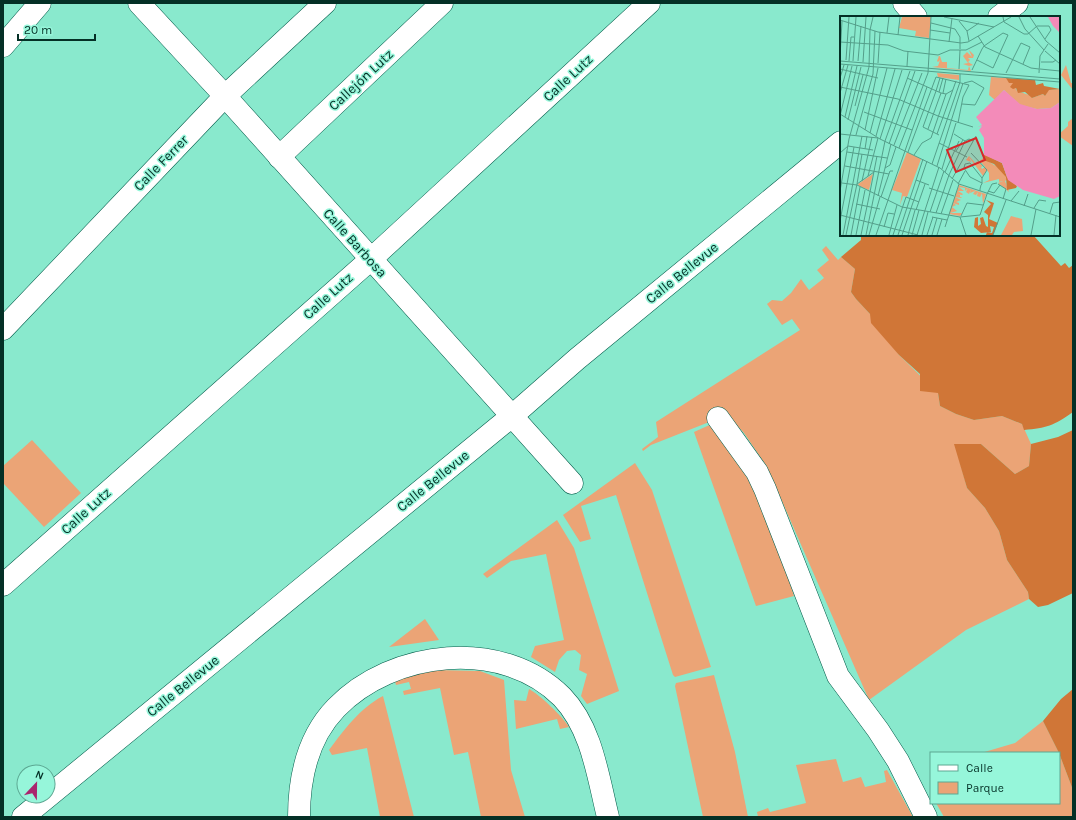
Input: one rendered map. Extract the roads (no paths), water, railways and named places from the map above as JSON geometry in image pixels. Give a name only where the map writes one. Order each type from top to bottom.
[{"type":"street","points":[[3,46],[40,3]]},
{"type":"street","name":"Calle Barbosa","points":[[139,3],[225,96],[370,260],[572,483]]},
{"type":"street","name":"Calle Ferrer","points":[[3,329],[225,96],[325,3]]},
{"type":"street","name":"Callejón Lutz","points":[[279,157],[442,3]]},
{"type":"street","name":"Calle Lutz","points":[[3,585],[370,260],[649,3]]},
{"type":"street","points":[[904,3],[915,16]]},
{"type":"street","points":[[1000,16],[1017,3]]},
{"type":"street","name":"Calle Bellevue","points":[[23,817],[512,416],[577,359],[840,143]]},
{"type":"street","points":[[718,418],[758,472],[766,489],[838,676],[878,730],[898,761],[926,817]]},
{"type":"street","points":[[299,817],[299,796],[303,772],[310,751],[318,731],[336,708],[360,687],[384,673],[433,659],[459,658],[481,659],[508,666],[531,675],[562,697],[573,710],[587,734],[608,817]]}]
